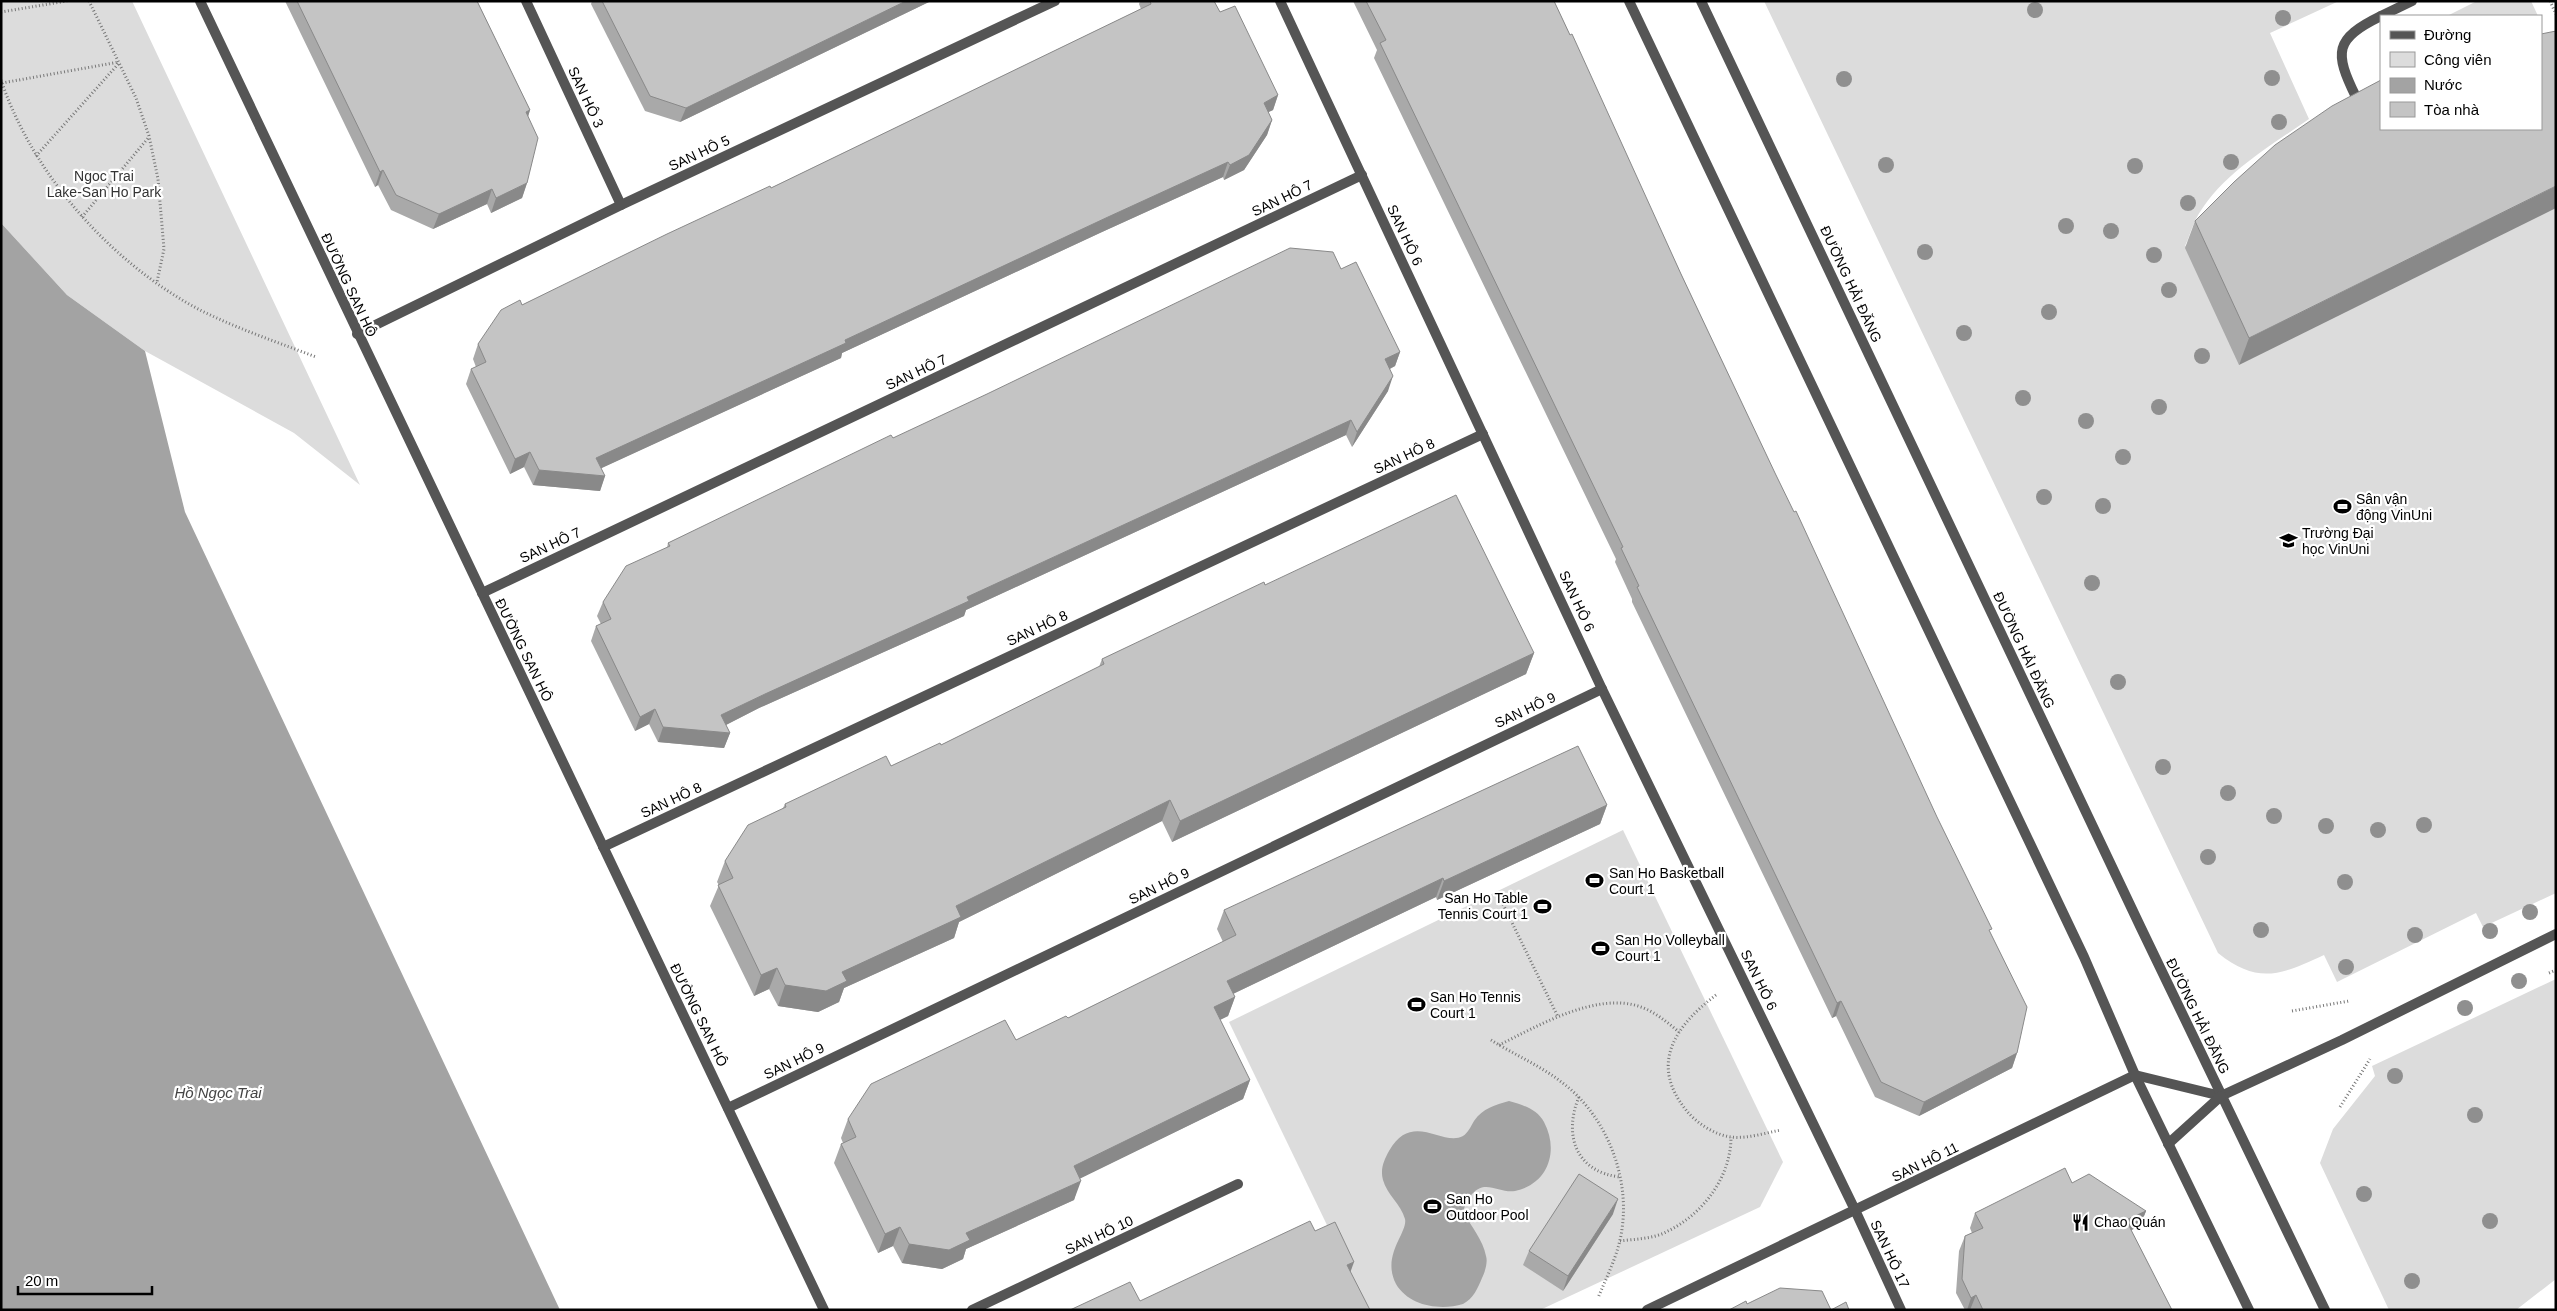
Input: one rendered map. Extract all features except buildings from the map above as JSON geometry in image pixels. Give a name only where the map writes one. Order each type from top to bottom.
[{"type":"street","name":"ĐƯỜNG SAN HÔ","points":[[200,1],[357,334],[824,1310]]},
{"type":"street","name":"SAN HÔ 3","points":[[526,1],[621,205]]},
{"type":"street","name":"SAN HÔ 5","points":[[357,334],[621,205],[1055,1]]},
{"type":"street","name":"SAN HÔ 6","points":[[1280,1],[1602,689],[1855,1210]]},
{"type":"street","points":[[1629,1],[2084,957],[2135,1075],[2249,1310]]},
{"type":"street","name":"ĐƯỜNG HẢI ĐĂNG","points":[[1701,1],[2221,1096],[2325,1310]]},
{"type":"street","points":[[2383,15],[2412,1]]},
{"type":"street","points":[[2356,97],[2342,65],[2341,49],[2348,36],[2380,17]]},
{"type":"street","name":"SAN HÔ 7","points":[[482,593],[1362,175]]},
{"type":"street","name":"SAN HÔ 8","points":[[604,847],[1483,434]]},
{"type":"street","name":"SAN HÔ 9","points":[[728,1108],[1602,689]]},
{"type":"street","points":[[2168,1144],[2221,1096],[2342,1040],[2556,934]]},
{"type":"street","points":[[2135,1075],[2221,1096]]},
{"type":"street","name":"SAN HÔ 11","points":[[1647,1310],[2135,1075]]},
{"type":"street","name":"SAN HÔ 10","points":[[972,1310],[1238,1184]]},
{"type":"street","name":"SAN HÔ 17","points":[[1855,1210],[1901,1310]]},
{"type":"path","points":[[1,12],[67,1]]},
{"type":"path","points":[[89,1],[120,62],[136,98],[149,136],[158,179],[164,249],[157,282]]},
{"type":"path","points":[[2550,1],[2556,14]]},
{"type":"path","points":[[120,62],[2,82],[27,141],[50,179],[82,217],[118,251],[157,282],[199,309],[257,337],[316,357]]},
{"type":"path","points":[[36,156],[120,62]]},
{"type":"path","points":[[82,217],[149,136]]},
{"type":"path","points":[[1500,898],[1558,1017]]},
{"type":"path","points":[[2547,974],[2556,970]]},
{"type":"path","points":[[1716,995],[1690,1016],[1679,1032],[1670,1051],[1667,1074],[1676,1097],[1692,1119],[1716,1132],[1732,1137],[1780,1130]]},
{"type":"path","points":[[1499,1045],[1558,1017],[1620,1002],[1642,1007],[1661,1018],[1679,1032]]},
{"type":"path","points":[[1491,1040],[1560,1080],[1579,1097],[1599,1122],[1617,1162],[1624,1197],[1620,1241],[1598,1298]]},
{"type":"path","points":[[2340,1107],[2370,1059],[2379,1055]]},
{"type":"path","points":[[1579,1097],[1573,1112],[1572,1130],[1575,1146],[1583,1160],[1594,1170],[1603,1175],[1620,1178]]},
{"type":"path","points":[[1620,1241],[1645,1238],[1667,1232],[1690,1217],[1707,1201],[1721,1179],[1731,1151],[1732,1137]]},
{"type":"green space","name":"Ngoc Trai Lake-San Ho Park","points":[[1,1],[132,1],[360,485],[294,433],[145,351],[67,295],[1,223]]},
{"type":"green space","name":"Trường Đại học VinUni","points":[[1764,1],[2339,1],[2270,33],[2309,119],[2261,152],[2217,190],[2195,221],[2185,246],[2380,130],[2542,130],[2556,56],[2556,893],[2483,927],[2476,913],[2337,982],[2324,955],[2295,968],[2270,974],[2245,970],[2218,953]]},
{"type":"green space","points":[[2477,1],[2531,1],[2538,15],[2449,15]]},
{"type":"green space","points":[[1623,830],[1783,1162],[1760,1207],[1540,1310],[1368,1310],[1229,1022]]},
{"type":"green space","points":[[2556,979],[2556,1279],[2516,1310],[2389,1310],[2320,1163],[2333,1129],[2375,1076],[2372,1066]]},
{"type":"water","name":"Hồ Ngọc Trai","points":[[1,223],[67,295],[145,351],[185,512],[560,1310],[1,1310]]},
{"type":"water","name":"San Ho Outdoor Pool","points":[[1509,1101],[1534,1111],[1544,1122],[1551,1144],[1548,1164],[1536,1181],[1527,1187],[1511,1191],[1484,1187],[1476,1190],[1468,1200],[1463,1212],[1482,1244],[1487,1258],[1485,1270],[1475,1293],[1470,1299],[1463,1304],[1445,1307],[1435,1307],[1417,1302],[1402,1291],[1396,1284],[1392,1273],[1393,1254],[1403,1231],[1405,1219],[1385,1185],[1382,1176],[1382,1168],[1389,1151],[1398,1139],[1407,1133],[1417,1131],[1455,1138],[1463,1136],[1481,1113]]},
{"type":"place","name":"Sân vận động VinUni","points":[[2342,507]]},
{"type":"place","name":"Trường Đại học VinUni","points":[[2288,541]]},
{"type":"place","name":"San Ho Basketball Court 1","points":[[1595,881]]},
{"type":"place","name":"San Ho Table Tennis Court 1","points":[[1542,906]]},
{"type":"place","name":"San Ho Volleyball Court 1","points":[[1601,948]]},
{"type":"place","name":"San Ho Tennis Court 1","points":[[1416,1005]]},
{"type":"place","name":"San Ho Outdoor Pool","points":[[1432,1207]]},
{"type":"place","name":"Chao Quán","points":[[2080,1222]]}]
